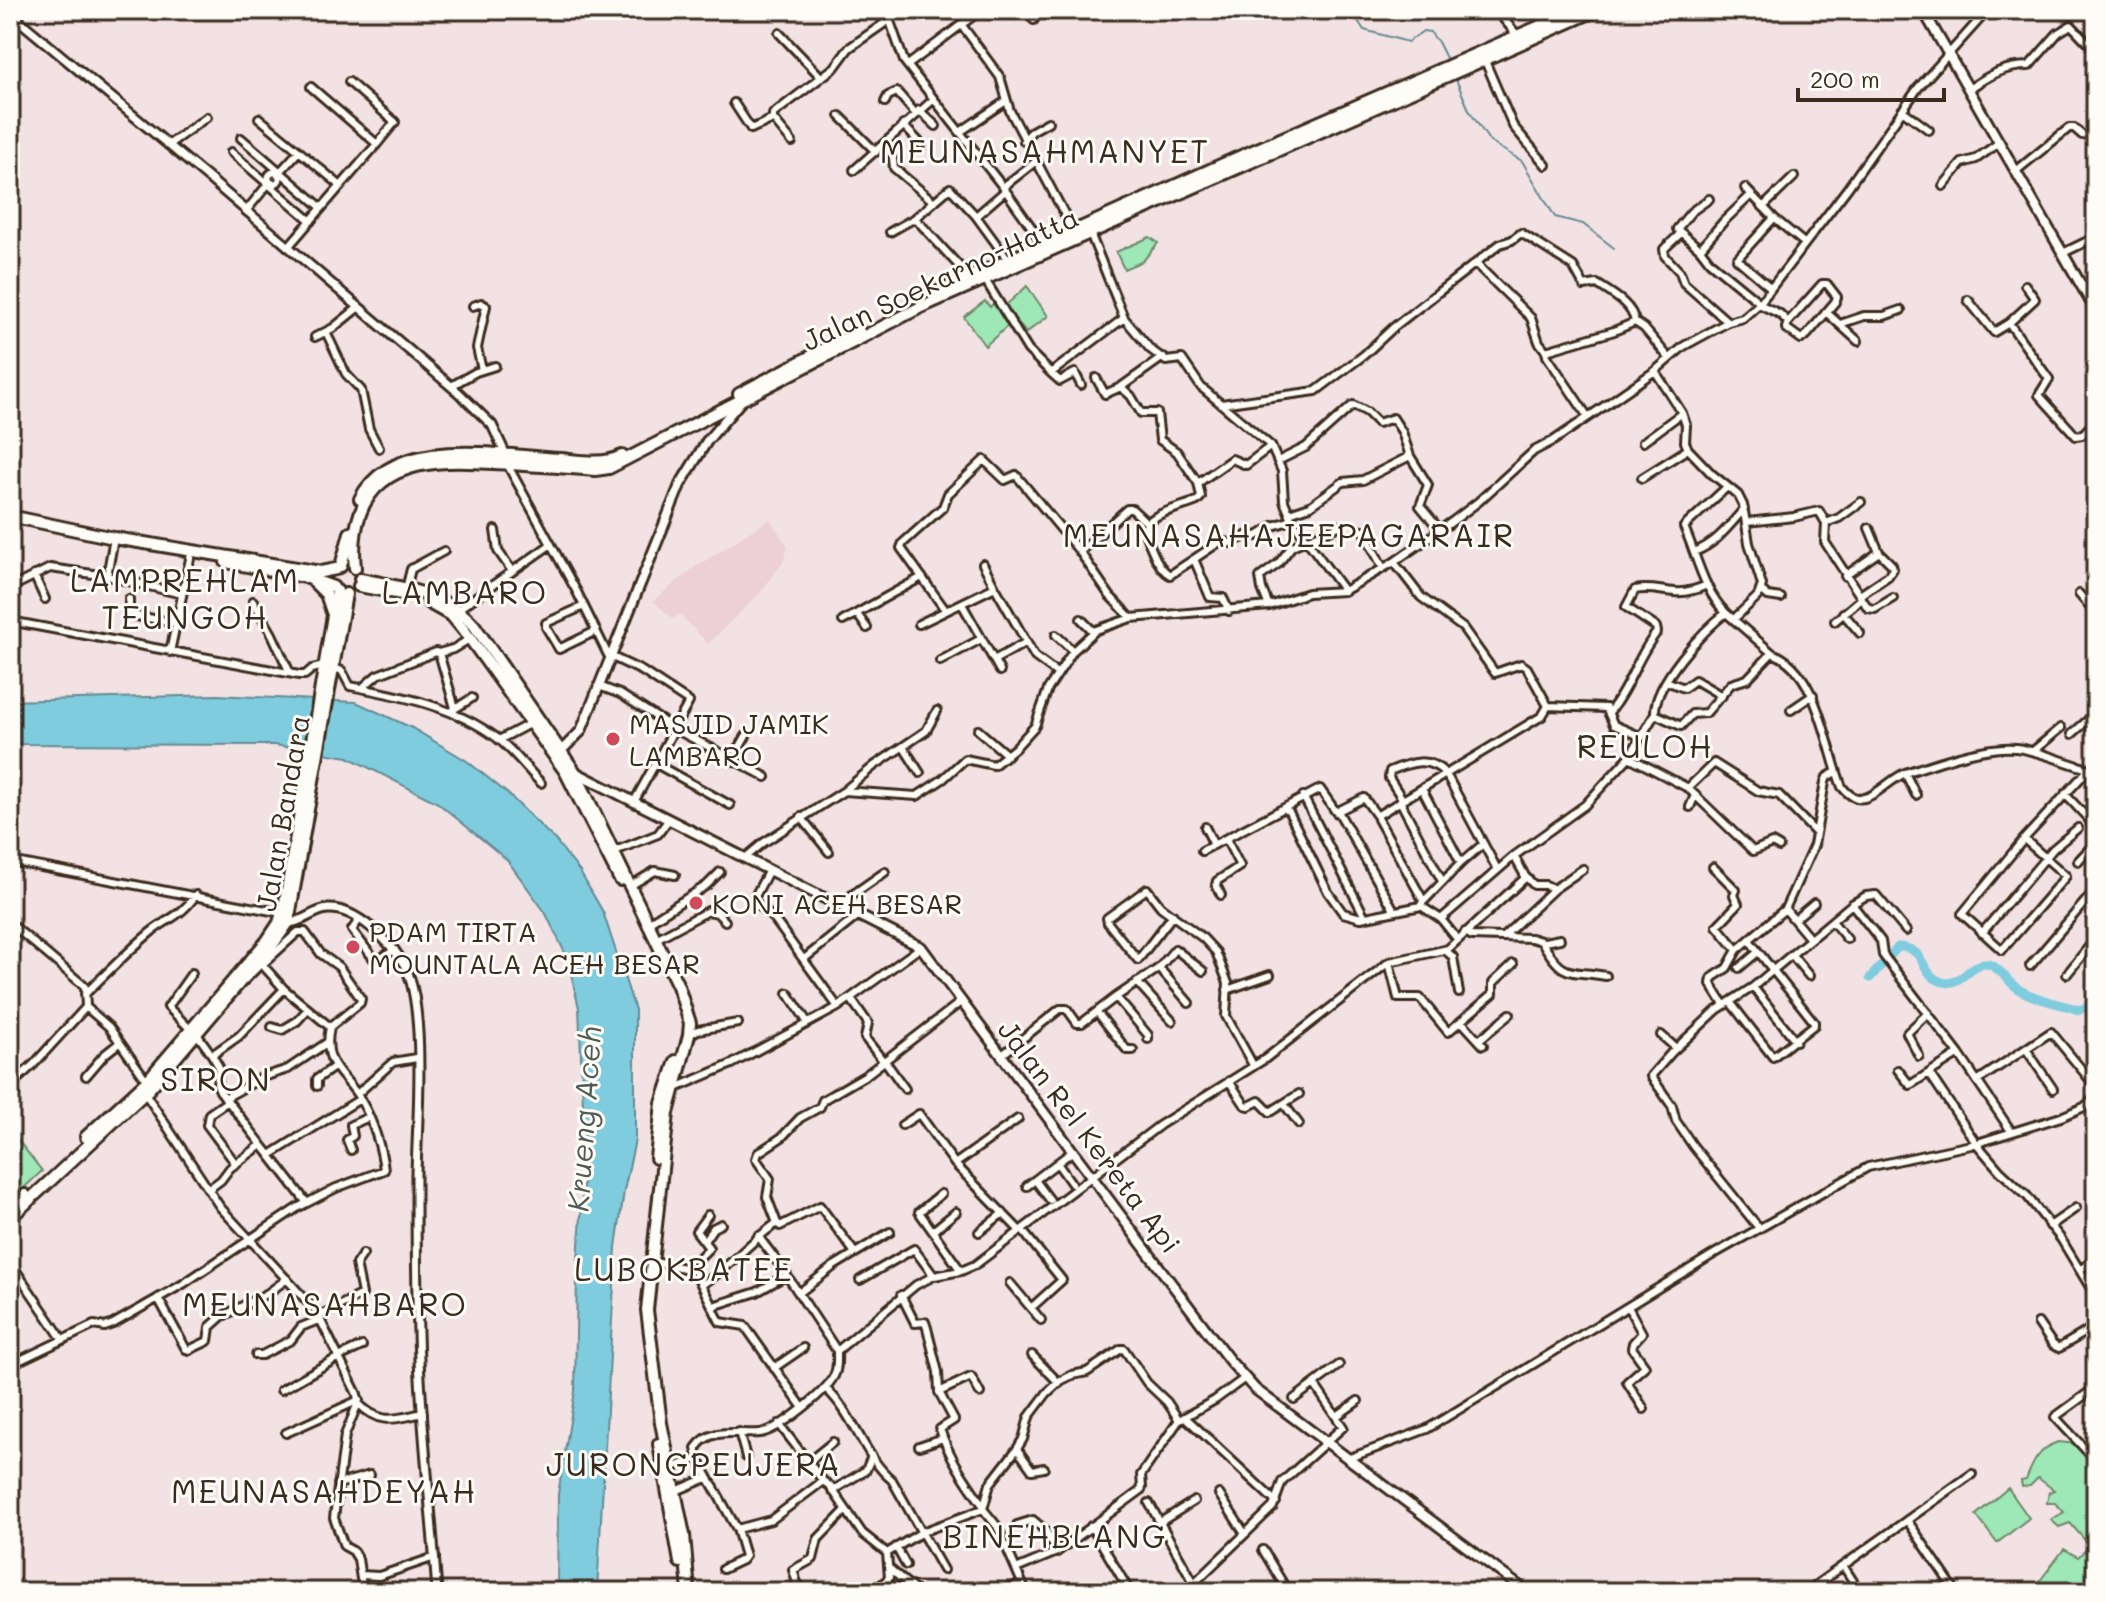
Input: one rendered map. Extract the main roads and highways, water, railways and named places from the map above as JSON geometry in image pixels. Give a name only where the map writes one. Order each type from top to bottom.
[{"type":"highway","name":"Jalan Soekarno-Hatta","points":[[818,357],[1074,232],[1463,65],[1577,10]]},
{"type":"highway","name":"Jalan Soekarno-Hatta","points":[[1463,65],[1485,61],[1597,10]]},
{"type":"highway","name":"Jalan Soekarno-Hatta","points":[[546,462],[595,470],[609,468],[742,401],[969,277],[1008,260],[1090,233],[1209,175]]},
{"type":"highway","name":"Jalan Soekarno-Hatta","points":[[339,591],[331,578],[338,567],[358,504],[372,480],[399,463],[428,455],[546,462],[599,462],[618,458],[806,364]]},
{"type":"highway","name":"Jalan Soekarno-Hatta","points":[[358,578],[353,554],[359,518],[368,497],[388,477],[433,463],[507,460]]},
{"type":"highway","points":[[10,516],[114,538],[321,572],[338,567],[358,578],[425,601],[452,616],[471,638],[576,791],[656,939],[682,996],[690,1023],[664,1137],[647,1310],[654,1391],[684,1535],[687,1592]]},
{"type":"highway","points":[[168,547],[305,577],[339,591],[358,578],[425,593],[457,610],[474,625],[575,772],[590,800],[675,992],[683,1026],[657,1131],[653,1217],[642,1316],[687,1592]]},
{"type":"highway","points":[[305,577],[326,594],[333,618]]},
{"type":"highway","name":"Jalan Bandara","points":[[328,666],[339,591]]},
{"type":"highway","name":"Jalan Bandara","points":[[10,1218],[145,1093],[273,933],[286,907],[339,591]]},
{"type":"highway","name":"Jalan Bandara","points":[[238,980],[262,963],[296,926],[286,907]]},
{"type":"highway","name":"Jalan Bandara","points":[[10,1208],[147,1081],[194,1032]]},
{"type":"main road","points":[[1923,10],[2096,311]]},
{"type":"main road","points":[[561,751],[581,731],[685,474],[707,441],[742,401]]},
{"type":"main road","name":"Jalan Rel Kereta Api","points":[[575,772],[921,947],[1245,1378],[1265,1398],[1513,1588],[1527,1592]]},
{"type":"main road","points":[[590,800],[593,793],[602,787]]},
{"type":"water","points":[[217,695],[356,702],[412,728],[467,761],[508,794],[556,841],[580,872],[603,912],[635,1010],[635,1140],[616,1247],[597,1592],[557,1592],[558,1494],[575,1391],[577,1275],[585,1156],[579,1008],[567,957],[545,912],[507,860],[438,803],[348,757],[274,745],[10,744],[10,701]]},
{"type":"waterway","points":[[1351,10],[1364,30],[1408,42],[1423,31],[1430,32],[1448,62]]},
{"type":"waterway","points":[[1454,75],[1470,112],[1490,142],[1522,161],[1555,217],[1583,224],[1614,248]]},
{"type":"waterway","points":[[1870,978],[1898,947],[1914,952],[1930,974],[1943,982],[1955,981],[1975,967],[1987,964],[2027,993],[2079,1010],[2087,1007],[2096,992]]},
{"type":"place","name":"MASJID JAMIK LAMBARO","points":[[613,739]]},
{"type":"place","name":"KONI ACEH BESAR","points":[[696,903]]},
{"type":"place","name":"PDAM TIRTA MOUNTALA ACEH BESAR","points":[[353,947]]},
{"type":"district","name":"MEUNASAHMANYET","points":[[1045,150]]},
{"type":"district","name":"MEUNASAHAJEEPAGARAIR","points":[[1289,534]]},
{"type":"district","name":"LAMBARO","points":[[465,591]]},
{"type":"district","name":"LAMPREHLAM TEUNGOH","points":[[185,598]]},
{"type":"district","name":"REULOH","points":[[1645,745]]},
{"type":"district","name":"SIRON","points":[[216,1078]]},
{"type":"district","name":"LUBOKBATEE","points":[[684,1268]]},
{"type":"district","name":"MEUNASAHBARO","points":[[325,1303]]},
{"type":"district","name":"JURONGPEUJERA","points":[[694,1463]]},
{"type":"district","name":"MEUNASAHDEYAH","points":[[324,1490]]},
{"type":"district","name":"BINEHBLANG","points":[[1055,1535]]},
{"type":"water label","name":"Krueng Aceh","points":[[583,1119]]}]
